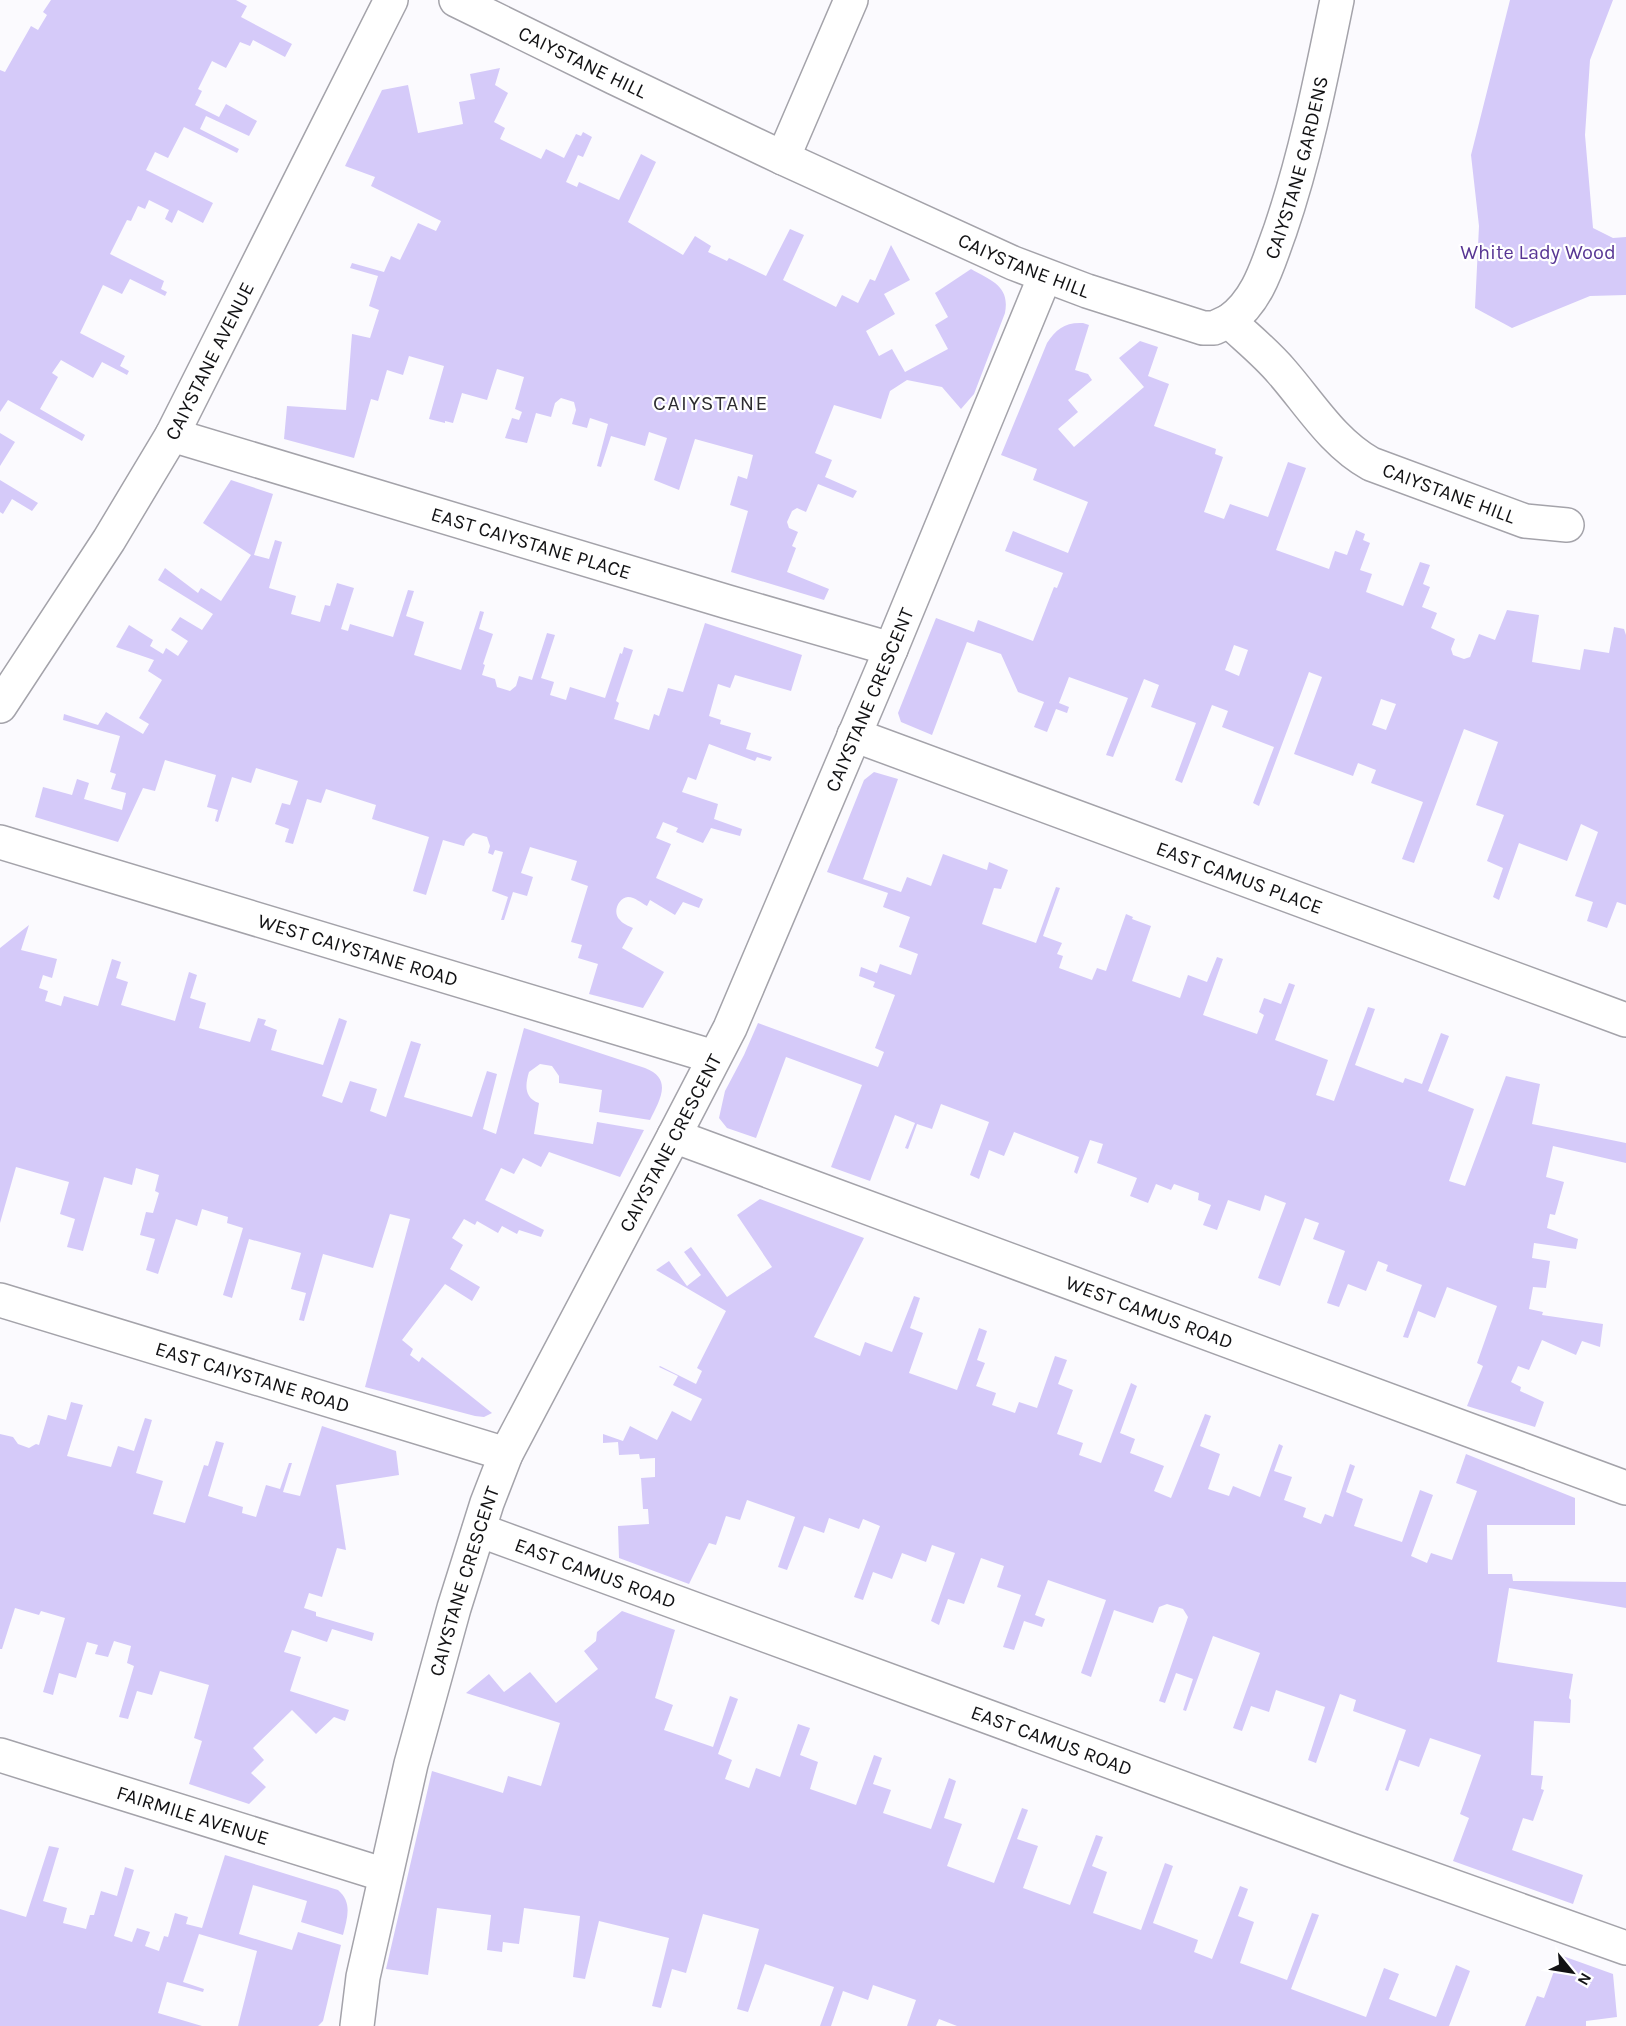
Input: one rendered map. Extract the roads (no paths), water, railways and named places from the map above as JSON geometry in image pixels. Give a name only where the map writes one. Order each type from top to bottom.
[{"type":"street","name":"CAIYSTANE AVENUE","points":[[0,705],[110,540],[171,435],[391,0]]},
{"type":"street","name":"CAIYSTANE HILL","points":[[456,0],[783,158],[1045,276],[1192,326],[1214,328],[1229,321],[1270,358],[1337,438],[1357,456],[1371,464],[1525,521],[1567,525]]},
{"type":"street","points":[[783,158],[851,0]]},
{"type":"street","name":"CAIYSTANE GARDENS","points":[[1229,321],[1251,299],[1261,281],[1297,181],[1337,0]]},
{"type":"street","name":"CAIYSTANE CRESCENT","points":[[357,2026],[363,1977],[405,1787],[440,1656],[479,1530],[506,1454],[674,1136],[737,1011],[891,649],[1045,276]]},
{"type":"street","name":"EAST CAIYSTANE PLACE","points":[[171,435],[891,649]]},
{"type":"street","name":"EAST CAMUS PLACE","points":[[854,735],[1626,1020]]},
{"type":"street","name":"WEST CAIYSTANE ROAD","points":[[0,842],[714,1057]]},
{"type":"street","name":"WEST CAMUS ROAD","points":[[674,1136],[1626,1488]]},
{"type":"street","name":"EAST CAIYSTANE ROAD","points":[[0,1300],[506,1454]]},
{"type":"street","name":"EAST CAMUS ROAD","points":[[479,1530],[1351,1850],[1626,1948]]},
{"type":"street","name":"FAIRMILE AVENUE","points":[[0,1755],[386,1875]]},
{"type":"district","name":"CAIYSTANE","points":[[711,403]]},
{"type":"park label","name":"White Lady Wood","points":[[1538,252]]}]
